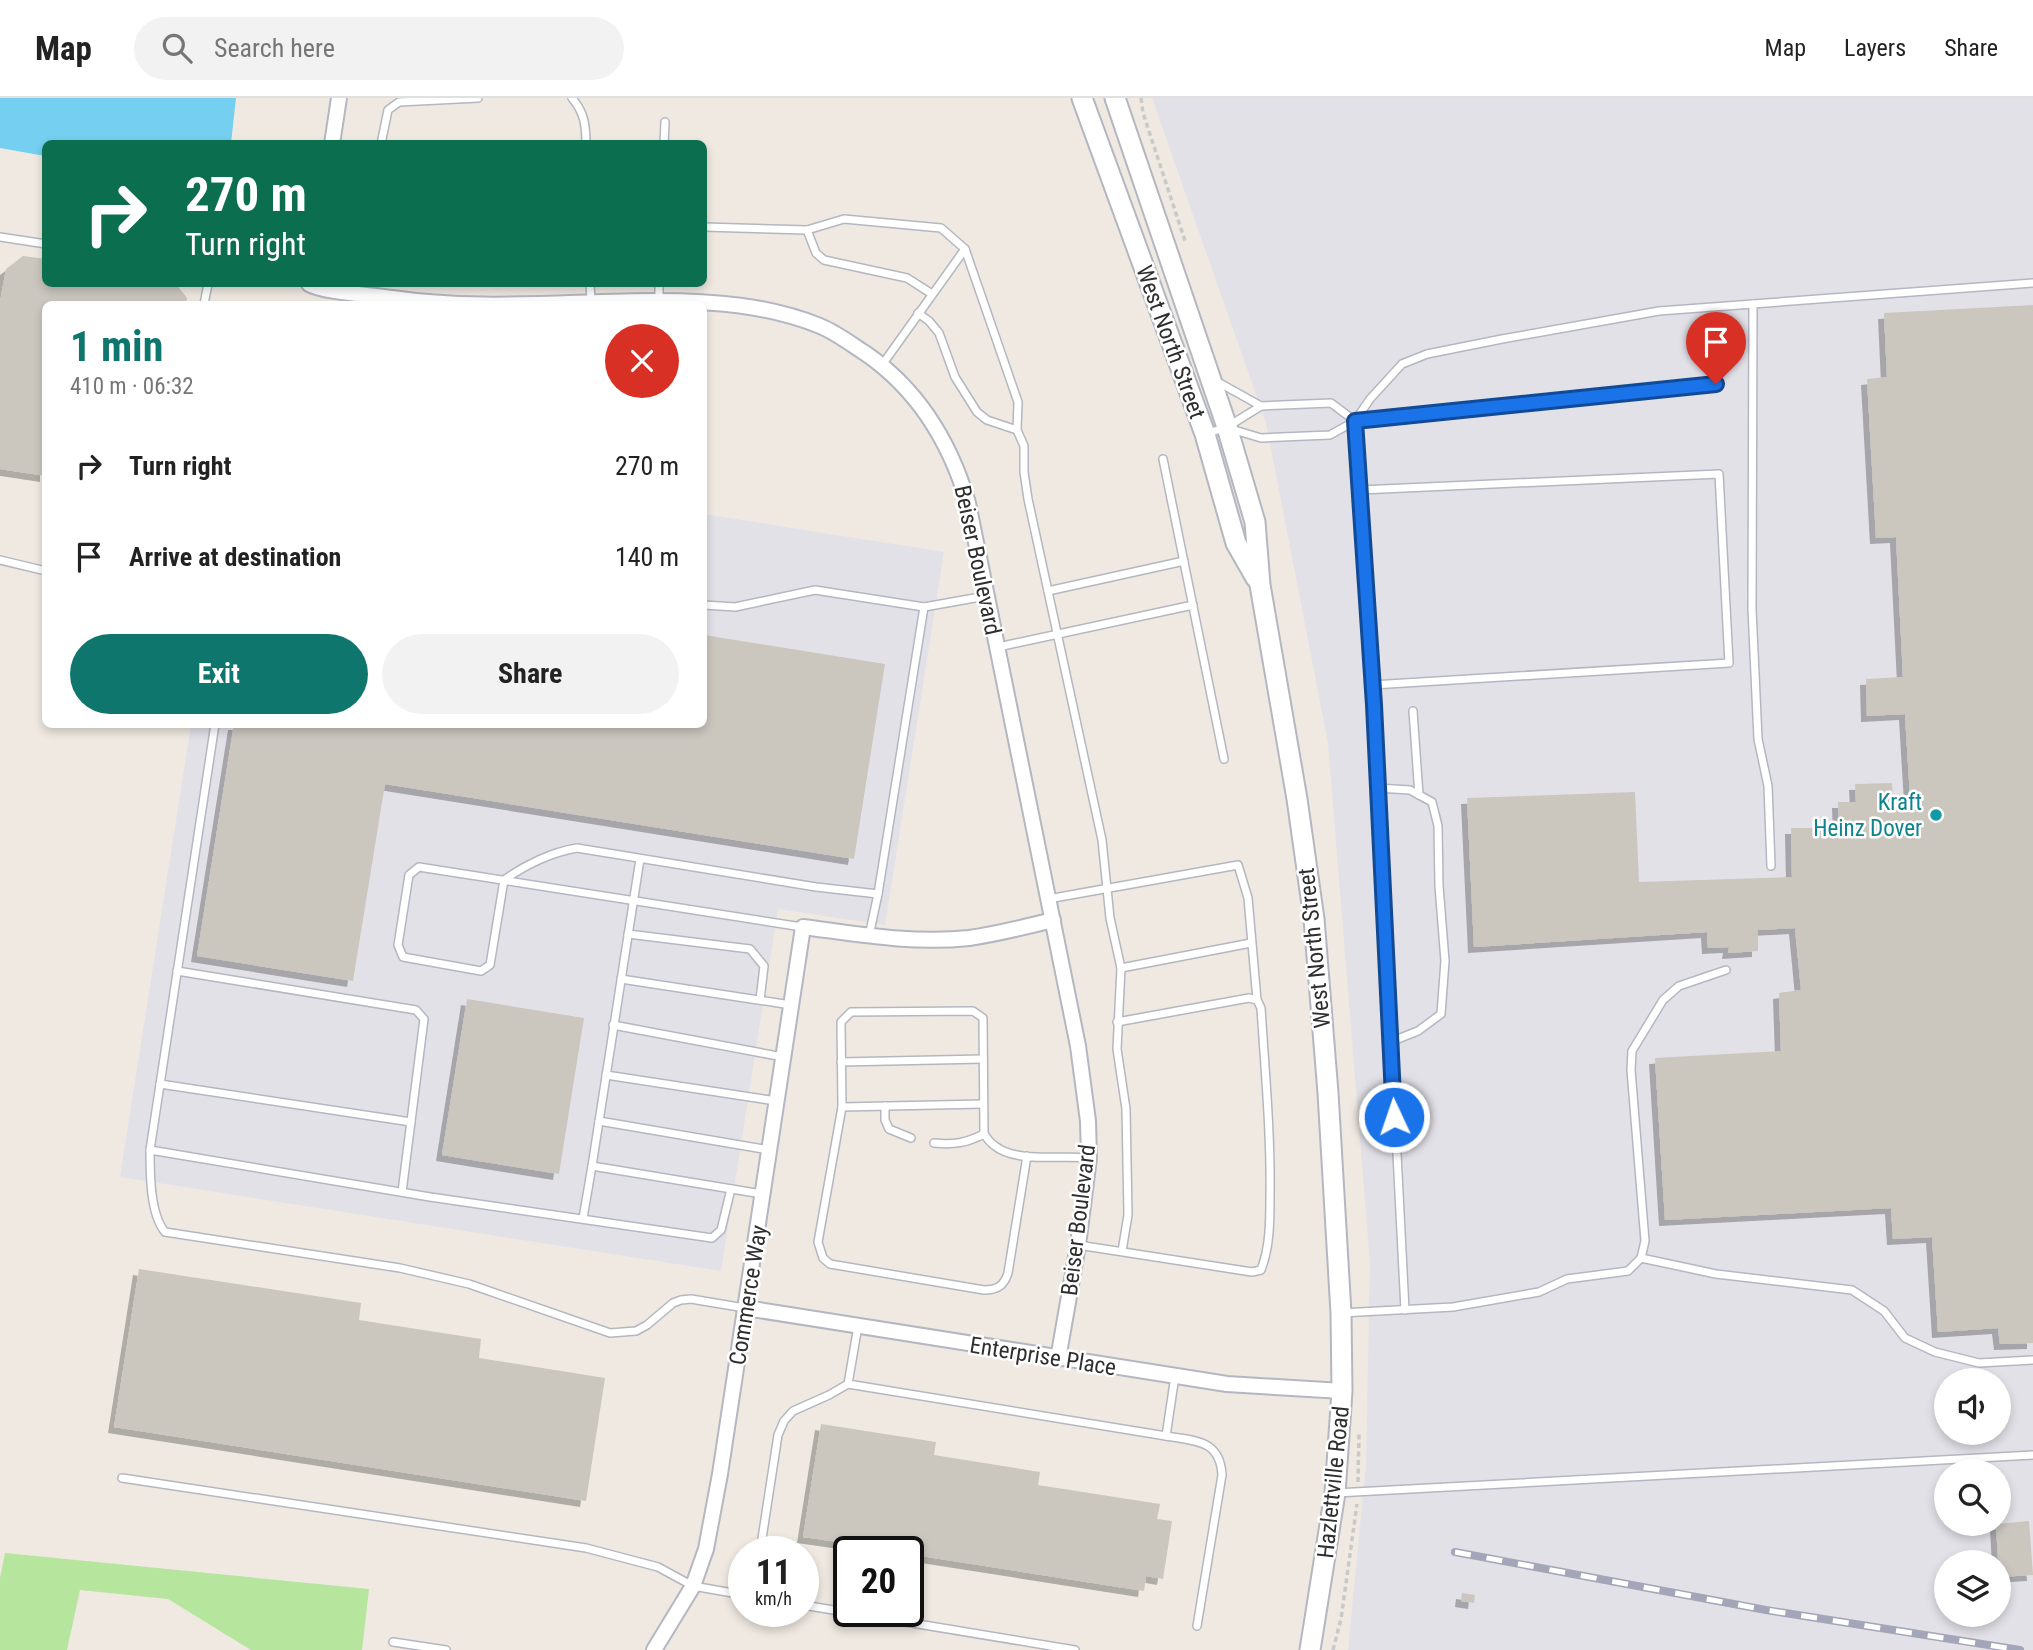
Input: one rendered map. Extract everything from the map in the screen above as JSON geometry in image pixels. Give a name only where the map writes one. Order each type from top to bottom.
[{"type":"main road","points":[[1070,98],[1084,107]]},
{"type":"main road","name":"West North Street","points":[[1115,98],[1211,378],[1255,522],[1260,586],[1297,799],[1314,919],[1341,1313]]},
{"type":"main road","points":[[1128,98],[1133,150]]},
{"type":"main road","name":"West North Street","points":[[1084,107],[1205,434],[1236,543],[1260,586]]},
{"type":"main road","name":"Hazlettville Road","points":[[1310,1650],[1335,1493],[1342,1391],[1341,1313]]},
{"type":"street","points":[[333,140],[339,98]]},
{"type":"street","name":"Beiser Boulevard","points":[[325,287],[426,301]]},
{"type":"street","name":"Beiser Boulevard","points":[[591,301],[684,301]]},
{"type":"street","name":"Beiser Boulevard","points":[[707,303],[741,306],[821,326],[882,365],[915,399],[938,430],[958,469],[968,503],[1078,1045],[1088,1121],[1089,1158],[1078,1245],[1058,1359]]},
{"type":"street","points":[[803,927],[869,936],[930,940],[1000,933],[1053,920]]},
{"type":"street","name":"Commerce Way","points":[[653,1650],[693,1586],[709,1536],[803,927]]},
{"type":"street","name":"Enterprise Place","points":[[746,1308],[1227,1384],[1342,1391]]},
{"type":"lane","points":[[382,140],[388,110],[399,102],[478,98]]},
{"type":"lane","points":[[572,98],[581,108],[586,124],[586,140]]},
{"type":"lane","points":[[664,140],[665,122]]},
{"type":"lane","points":[[707,227],[807,230],[844,219],[941,228],[965,249],[1017,402],[1017,430],[1024,446],[1028,499],[1102,840],[1110,918],[1121,968],[1117,1049],[1126,1109],[1128,1215],[1122,1251]]},
{"type":"lane","points":[[807,230],[816,253],[824,260],[907,278],[932,294]]},
{"type":"lane","points":[[0,237],[42,243]]},
{"type":"lane","points":[[882,365],[965,249]]},
{"type":"lane","points":[[1405,1310],[1372,685],[1355,421],[1370,399],[1402,364],[1427,354],[1659,311],[2033,283]]},
{"type":"lane","points":[[590,287],[591,301]]},
{"type":"lane","points":[[659,287],[659,301]]},
{"type":"lane","points":[[1753,304],[1752,609],[1758,739],[1768,786],[1771,866]]},
{"type":"lane","points":[[918,313],[939,333],[955,377],[976,412],[987,420],[1017,430]]},
{"type":"lane","points":[[1211,378],[1261,406]]},
{"type":"lane","points":[[1227,427],[1261,438],[1330,435],[1355,421],[1716,384]]},
{"type":"lane","points":[[1205,434],[1227,427],[1261,406],[1331,403],[1355,421]]},
{"type":"lane","points":[[1163,458],[1224,759]]},
{"type":"lane","points":[[1360,490],[1719,474],[1729,663],[1372,685]]},
{"type":"lane","points":[[0,560],[42,570]]},
{"type":"lane","points":[[1048,591],[1184,561]]},
{"type":"lane","points":[[707,605],[735,607],[814,590],[924,607],[986,596]]},
{"type":"lane","points":[[997,647],[1193,605]]},
{"type":"lane","points":[[869,936],[924,607]]},
{"type":"lane","points":[[1413,712],[1419,795]]},
{"type":"lane","points":[[214,728],[150,1150],[150,1172],[158,1223],[165,1232],[400,1268],[469,1284],[610,1333],[636,1331],[681,1300],[691,1299],[746,1308]]},
{"type":"lane","points":[[1377,788],[1410,790],[1432,802],[1438,826],[1438,886],[1445,961],[1440,1014],[1418,1031],[1390,1042]]},
{"type":"lane","points":[[803,927],[633,901],[504,880],[419,867],[409,875],[398,945],[403,957],[481,971],[490,965],[504,880],[520,869],[577,848],[816,887],[878,894]]},
{"type":"lane","points":[[583,1219],[640,859]]},
{"type":"lane","points":[[1048,899],[1238,865],[1248,898],[1257,1000],[1261,1008],[1271,1160],[1270,1229],[1261,1270],[1252,1272],[1078,1245]]},
{"type":"lane","points":[[628,934],[750,949],[764,965],[760,1000]]},
{"type":"lane","points":[[1121,968],[1251,943]]},
{"type":"lane","points":[[1341,1313],[1453,1307],[1539,1292],[1567,1279],[1628,1271],[1641,1258],[1645,1241],[1631,1070],[1632,1051],[1663,1000],[1679,986],[1726,970]]},
{"type":"lane","points":[[177,971],[416,1010],[424,1019],[402,1192]]},
{"type":"lane","points":[[621,979],[791,1005]]},
{"type":"lane","points":[[1117,1022],[1250,998],[1257,1000]]},
{"type":"lane","points":[[1027,1156],[1008,1273],[1005,1282],[999,1287],[984,1290],[830,1264],[823,1258],[818,1242],[842,1107],[841,1022],[851,1012],[974,1012],[982,1018],[984,1134],[994,1146],[1008,1153],[1089,1158]]},
{"type":"lane","points":[[614,1025],[783,1057]]},
{"type":"lane","points":[[841,1062],[983,1059]]},
{"type":"lane","points":[[606,1075],[777,1101]]},
{"type":"lane","points":[[160,1084],[411,1122]]},
{"type":"lane","points":[[842,1107],[983,1104]]},
{"type":"lane","points":[[885,1106],[885,1120],[889,1129],[911,1138]]},
{"type":"lane","points":[[599,1121],[770,1150]]},
{"type":"lane","points":[[934,1143],[967,1142],[984,1134]]},
{"type":"lane","points":[[150,1150],[402,1192],[712,1238],[721,1230],[731,1189]]},
{"type":"lane","points":[[592,1166],[763,1194]]},
{"type":"lane","points":[[1641,1258],[1716,1273],[1852,1290],[1884,1311],[1905,1338],[1936,1352],[1979,1363],[2033,1360]]},
{"type":"lane","points":[[848,1384],[858,1325]]},
{"type":"lane","points":[[1166,1436],[1175,1376]]},
{"type":"lane","points":[[762,1536],[778,1435],[784,1421],[793,1411],[848,1384],[1205,1443],[1212,1448],[1222,1465],[1222,1475],[1197,1626]]},
{"type":"lane","points":[[1335,1493],[2033,1455]]},
{"type":"lane","points":[[122,1478],[586,1548],[658,1567],[693,1586],[728,1592]]},
{"type":"lane","points":[[819,1608],[1075,1650]]},
{"type":"lane","points":[[394,1642],[446,1650]]},
{"type":"shaded area","points":[[1152,98],[2033,98],[2033,1650],[1348,1650],[1366,1465],[1370,1263],[1328,743],[1266,423]]},
{"type":"shaded area","points":[[707,514],[944,552],[885,925],[778,909],[721,1271],[120,1177],[191,728],[707,728]]},
{"type":"green space","points":[[5,1553],[369,1589],[362,1650],[251,1650],[168,1599],[80,1590],[67,1650],[0,1650],[0,1578]]},
{"type":"water","points":[[0,98],[236,98],[231,140],[42,140],[42,155],[0,148]]},
{"type":"building","points":[[23,256],[42,258],[42,287],[178,287],[187,298],[186,301],[42,301],[42,475],[0,469],[0,302],[6,269]]},
{"type":"building","name":"Kraft Heinz Dover","points":[[2033,305],[2033,1343],[2000,1344],[1998,1328],[1938,1332],[1932,1237],[1893,1239],[1891,1208],[1665,1220],[1655,1058],[1781,1051],[1779,993],[1801,990],[1795,928],[1758,930],[1758,951],[1728,953],[1729,947],[1708,948],[1707,932],[1474,947],[1467,798],[1635,792],[1639,882],[1792,877],[1791,828],[1839,828],[1838,802],[1856,802],[1855,784],[1892,783],[1893,798],[1910,797],[1905,714],[1867,716],[1866,679],[1903,677],[1896,537],[1876,538],[1867,379],[1887,377],[1884,313]]},
{"type":"building","points":[[707,635],[885,664],[854,859],[385,784],[353,981],[197,956],[233,728],[707,728]]},
{"type":"building","points":[[467,999],[584,1018],[559,1174],[442,1155]]},
{"type":"building","points":[[139,1269],[361,1303],[359,1320],[481,1339],[479,1358],[605,1378],[586,1501],[114,1427]]},
{"type":"building","points":[[821,1424],[936,1442],[934,1455],[1040,1472],[1038,1485],[1160,1504],[1157,1519],[1172,1521],[1163,1579],[1146,1576],[1144,1591],[924,1557],[924,1536],[833,1536],[833,1541],[819,1539],[819,1536],[803,1536]]},
{"type":"building","points":[[2029,1521],[2033,1575],[2011,1576],[2011,1550],[1997,1550],[1997,1536],[2011,1536],[2011,1523]]},
{"type":"building","points":[[1462,1593],[1475,1595],[1474,1603],[1461,1601]]},
{"type":"railway","points":[[1455,1552],[1766,1610],[2020,1650]]},
{"type":"place","name":"Kraft Heinz Dover","points":[[1936,815]]},
{"type":"route","points":[[1394,1117],[1374,705],[1355,421],[1716,384]]}]
